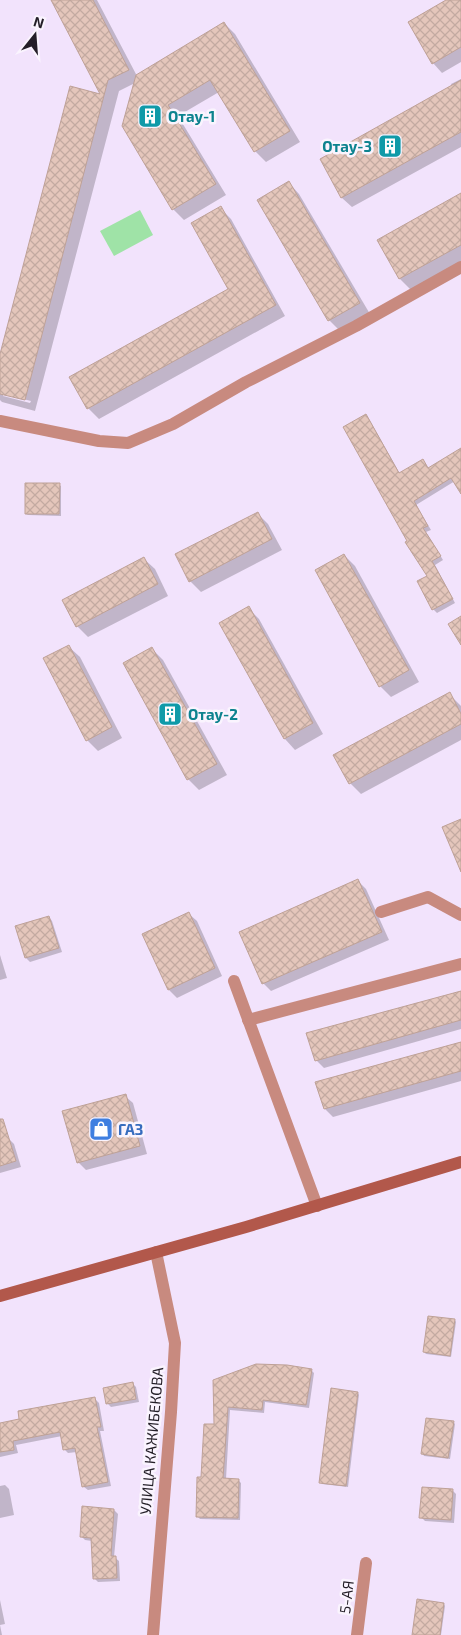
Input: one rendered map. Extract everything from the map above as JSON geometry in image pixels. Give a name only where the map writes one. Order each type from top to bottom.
[{"type":"main road","points":[[0,1296],[317,1206],[461,1162]]},
{"type":"street","points":[[0,421],[99,441],[128,443],[173,424],[246,382],[356,326],[461,267]]},
{"type":"street","points":[[381,912],[428,897],[461,915]]},
{"type":"street","points":[[248,1020],[461,964]]},
{"type":"street","points":[[234,981],[317,1206]]},
{"type":"street","name":"УЛИЦА КАЖИБЕКОВА","points":[[153,1635],[175,1343],[156,1252]]},
{"type":"street","name":"5-АЯ","points":[[357,1635],[366,1563]]},
{"type":"green space","points":[[140,210],[153,235],[114,256],[100,231]]},
{"type":"building","points":[[51,0],[93,0],[129,70],[108,80],[25,400],[0,394],[0,354],[70,86],[100,94]]},
{"type":"building","points":[[446,0],[461,0],[461,47],[432,64],[408,22]]},
{"type":"building","name":"Отау-1","points":[[224,22],[290,131],[254,152],[210,80],[168,105],[216,184],[172,210],[122,126],[136,75]]},
{"type":"building","name":"Отау-3","points":[[461,80],[461,132],[341,198],[320,159]]},
{"type":"building","name":"Отау-3","points":[[289,181],[360,303],[328,321],[257,200]]},
{"type":"building","points":[[461,193],[461,245],[399,279],[377,240]]},
{"type":"building","points":[[221,206],[276,305],[87,409],[69,377],[228,289],[191,223]]},
{"type":"building","points":[[366,414],[399,473],[423,459],[428,468],[461,448],[461,494],[451,478],[414,501],[428,526],[423,528],[441,556],[432,561],[453,599],[432,610],[417,581],[427,576],[405,542],[407,541],[343,427]]},
{"type":"building","points":[[25,483],[60,483],[59,514],[25,514]]},
{"type":"building","points":[[258,512],[272,539],[189,582],[175,554]]},
{"type":"building","points":[[344,554],[409,670],[379,687],[315,570]]},
{"type":"building","points":[[144,557],[158,584],[76,627],[62,600]]},
{"type":"building","name":"Отау-2","points":[[249,606],[313,723],[284,739],[219,623]]},
{"type":"building","points":[[461,616],[461,645],[448,624]]},
{"type":"building","points":[[69,645],[112,727],[86,741],[43,658]]},
{"type":"building","name":"Отау-2","points":[[152,647],[217,764],[187,780],[123,663]]},
{"type":"building","points":[[450,692],[461,714],[461,724],[349,784],[333,755]]},
{"type":"building","points":[[461,819],[461,872],[442,827]]},
{"type":"building","points":[[358,879],[382,932],[262,984],[239,932]]},
{"type":"building","points":[[189,912],[215,968],[168,990],[142,934]]},
{"type":"building","points":[[49,916],[59,948],[25,958],[15,926]]},
{"type":"building","points":[[461,991],[461,1020],[315,1061],[306,1033]]},
{"type":"building","points":[[461,1042],[461,1071],[324,1109],[315,1082]]},
{"type":"building","name":"ГАЗ","points":[[126,1094],[140,1146],[77,1163],[62,1111]]},
{"type":"building","points":[[0,1119],[3,1119],[16,1161],[0,1166]]},
{"type":"building","points":[[428,1316],[455,1319],[450,1356],[423,1352]]},
{"type":"building","points":[[256,1364],[287,1365],[312,1369],[306,1405],[263,1400],[262,1410],[228,1407],[223,1478],[239,1479],[238,1518],[196,1517],[197,1477],[201,1477],[204,1424],[214,1424],[213,1380]]},
{"type":"building","points":[[133,1382],[136,1399],[106,1404],[103,1388]]},
{"type":"building","points":[[331,1388],[358,1392],[346,1486],[319,1483]]},
{"type":"building","points":[[95,1397],[101,1427],[97,1427],[108,1482],[82,1487],[75,1448],[63,1450],[60,1432],[13,1441],[14,1450],[0,1452],[0,1423],[19,1419],[18,1411]]},
{"type":"building","points":[[426,1418],[454,1421],[448,1458],[421,1454]]},
{"type":"building","points":[[422,1487],[453,1489],[451,1520],[419,1518]]},
{"type":"building","points":[[82,1506],[114,1509],[111,1556],[116,1556],[117,1578],[93,1579],[91,1538],[80,1537]]},
{"type":"building","points":[[417,1599],[444,1603],[440,1635],[412,1635]]},
{"type":"place","name":"Отау-1","points":[[150,116]]},
{"type":"place","name":"Отау-3","points":[[390,146]]},
{"type":"place","name":"Отау-2","points":[[170,714]]},
{"type":"place","name":"ГАЗ","points":[[101,1129]]}]
